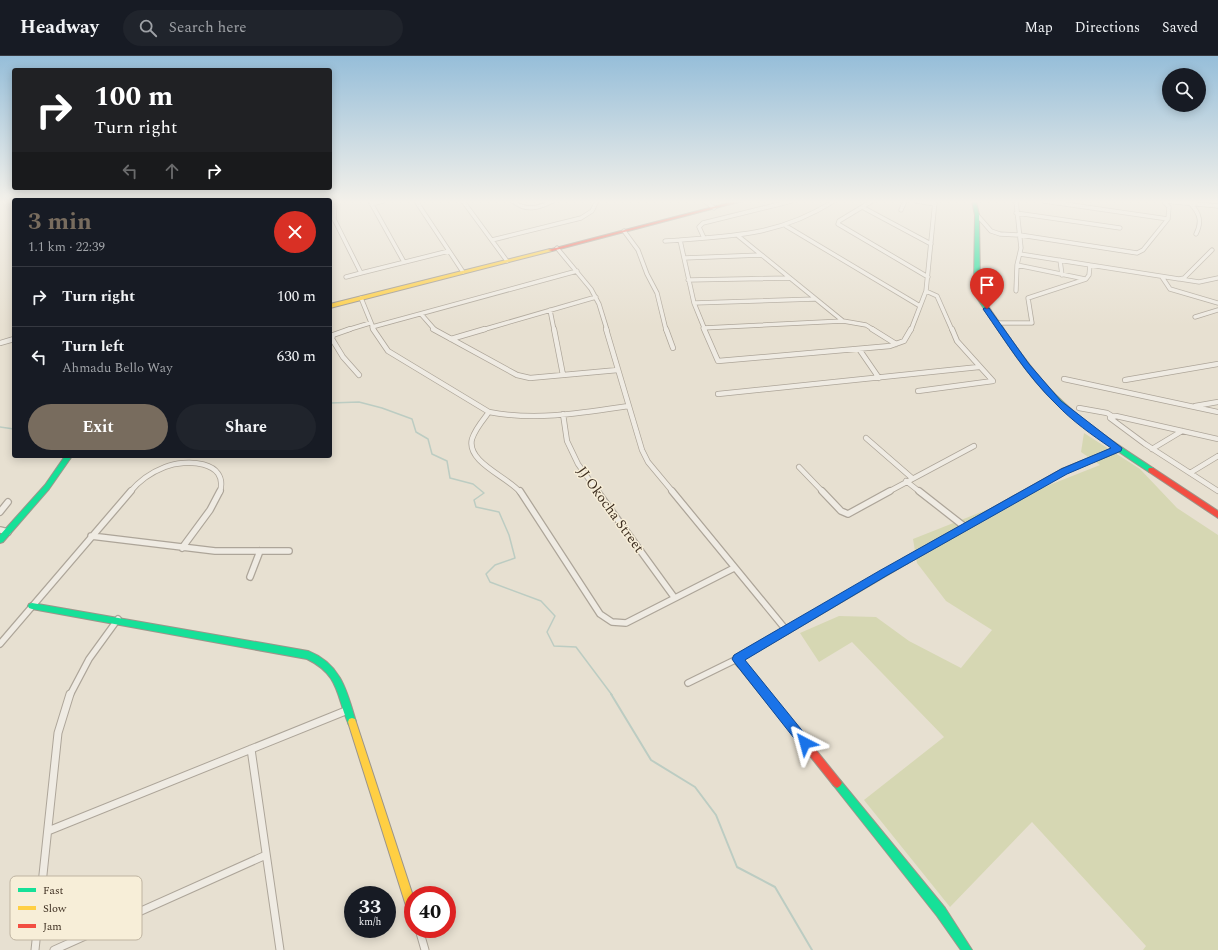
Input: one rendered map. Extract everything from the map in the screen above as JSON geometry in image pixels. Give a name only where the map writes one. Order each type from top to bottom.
[{"type":"street","points":[[346,243],[361,273]]},
{"type":"street","points":[[393,243],[404,262]]},
{"type":"street","points":[[444,243],[463,272]]},
{"type":"street","points":[[494,243],[507,261]]},
{"type":"street","points":[[332,305],[578,243]]},
{"type":"street","points":[[633,243],[638,250],[647,274],[657,293],[664,324],[672,348]]},
{"type":"street","points":[[681,243],[694,303],[716,359],[723,362],[859,349],[896,344],[904,341],[909,335],[926,291],[932,244]]},
{"type":"street","points":[[746,243],[842,321]]},
{"type":"street","points":[[814,243],[920,306]]},
{"type":"street","points":[[870,243],[928,277]]},
{"type":"street","points":[[977,243],[977,287],[980,298],[1026,365],[1058,402],[1095,433],[1218,515]]},
{"type":"street","points":[[1016,291],[1016,266],[1020,254],[1020,243]]},
{"type":"street","points":[[1070,243],[1137,253],[1144,250],[1150,243]]},
{"type":"street","points":[[557,248],[577,271],[596,297],[642,450],[648,462],[787,631]]},
{"type":"street","points":[[1180,279],[1212,250]]},
{"type":"street","points":[[346,277],[449,251]]},
{"type":"street","points":[[1020,254],[1180,279],[1194,283],[1202,283],[1218,278]]},
{"type":"street","points":[[684,258],[761,255]]},
{"type":"street","points":[[1060,260],[1062,275]]},
{"type":"street","points":[[996,323],[1032,323],[1033,320],[1027,301],[1028,298],[1086,279],[1089,275],[1090,265]]},
{"type":"street","points":[[1016,266],[1086,279]]},
{"type":"street","points":[[359,375],[343,357],[332,338],[332,335],[421,314],[577,271]]},
{"type":"street","points":[[1162,277],[1170,289],[1218,303]]},
{"type":"street","points":[[688,280],[790,278]]},
{"type":"street","points":[[918,391],[993,382],[957,341],[937,296],[926,291]]},
{"type":"street","points":[[451,339],[596,297]]},
{"type":"street","points":[[361,298],[371,325],[380,342],[388,351],[489,412],[520,417],[563,414],[629,406]]},
{"type":"street","points":[[694,303],[815,299]]},
{"type":"street","points":[[550,310],[563,375]]},
{"type":"street","points":[[1195,317],[1218,310]]},
{"type":"street","points":[[421,314],[433,329],[517,376],[530,378],[618,370]]},
{"type":"street","points":[[703,328],[842,321],[866,325],[896,344]]},
{"type":"street","points":[[0,343],[12,340]]},
{"type":"street","points":[[859,349],[879,378]]},
{"type":"street","points":[[1126,380],[1218,364]]},
{"type":"street","points":[[718,394],[980,367]]},
{"type":"street","points":[[1064,379],[1218,412]]},
{"type":"street","points":[[1192,406],[1218,402]]},
{"type":"street","points":[[1079,408],[1218,439]]},
{"type":"street","points":[[489,412],[476,430],[472,439],[472,449],[484,464],[520,490],[600,614],[616,625],[626,623],[674,597],[734,568]]},
{"type":"street","name":"JJ Okocha Street","points":[[563,414],[567,441],[578,464],[674,597]]},
{"type":"street","points":[[1112,416],[1110,418],[1112,420],[1152,449],[1218,491]]},
{"type":"street","points":[[1152,449],[1182,431]]},
{"type":"street","points":[[866,438],[912,478]]},
{"type":"street","points":[[799,467],[841,510],[848,514],[854,512],[906,481],[974,446]]},
{"type":"street","points":[[688,683],[738,659],[882,574],[1064,471],[1118,448]]},
{"type":"street","points":[[1190,473],[1218,456]]},
{"type":"street","points":[[0,540],[47,487],[68,458]]},
{"type":"street","points":[[0,644],[142,479],[168,466],[190,462],[201,463],[211,466],[218,473],[221,480],[220,490],[216,500],[182,548]]},
{"type":"street","points":[[906,481],[965,527]]},
{"type":"street","points":[[0,512],[8,502]]},
{"type":"street","points":[[0,530],[8,532]]},
{"type":"street","points":[[92,536],[215,551],[289,551]]},
{"type":"street","points":[[250,577],[260,551]]},
{"type":"street","points":[[32,606],[118,619],[300,652],[314,656],[326,663],[335,672],[404,886]]},
{"type":"street","points":[[43,876],[58,733],[62,711],[79,673],[118,619]]},
{"type":"street","points":[[738,659],[941,912],[967,950]]},
{"type":"street","points":[[48,831],[348,710]]},
{"type":"street","points":[[251,750],[280,950]]},
{"type":"street","points":[[142,911],[266,855]]},
{"type":"street","points":[[421,938],[425,950]]},
{"type":"street","points":[[35,950],[36,940]]},
{"type":"street","points":[[54,950],[76,940]]},
{"type":"green space","points":[[1084,433],[1140,469],[1177,508],[1218,535],[1218,950],[1143,950],[1146,946],[1032,822],[950,907],[864,800],[944,737],[852,642],[819,662],[800,633],[839,616],[876,617],[909,641],[961,668],[992,630],[946,601],[917,563],[913,539],[1100,465],[1081,452]]},
{"type":"waterway","points":[[332,403],[359,402],[382,408],[412,419],[416,432],[428,439],[432,454],[447,461],[450,478],[473,484],[484,493],[474,500],[476,507],[499,512],[509,535],[515,558],[495,565],[486,574],[490,582],[541,601],[555,616],[547,632],[554,646],[576,647],[612,695]]},
{"type":"waterway","points":[[0,427],[12,429]]},
{"type":"waterway","points":[[611,694],[651,760],[695,787],[716,815],[737,867],[775,887],[812,950]]},
{"type":"traffic: fast","points":[[977,243],[977,287],[980,298],[1017,353],[1048,391],[1060,403],[1093,430],[1151,470]]},
{"type":"traffic: fast","points":[[0,540],[47,487],[68,458]]},
{"type":"traffic: fast","points":[[744,667],[737,659],[905,561]]},
{"type":"traffic: fast","points":[[32,606],[308,655],[327,666],[333,674],[342,691],[352,722]]},
{"type":"traffic: fast","points":[[837,783],[941,912],[967,950]]},
{"type":"traffic: slow","points":[[332,305],[550,250]]},
{"type":"traffic: slow","points":[[905,561],[1064,471],[1118,449]]},
{"type":"traffic: slow","points":[[352,722],[405,886]]},
{"type":"traffic: jam","points":[[550,250],[578,243]]},
{"type":"traffic: jam","points":[[1151,470],[1218,515]]},
{"type":"traffic: jam","points":[[744,667],[837,783]]},
{"type":"route","points":[[805,743],[738,659],[882,574],[1064,471],[1118,448],[1095,433],[1058,402],[1026,365],[987,309]]}]
